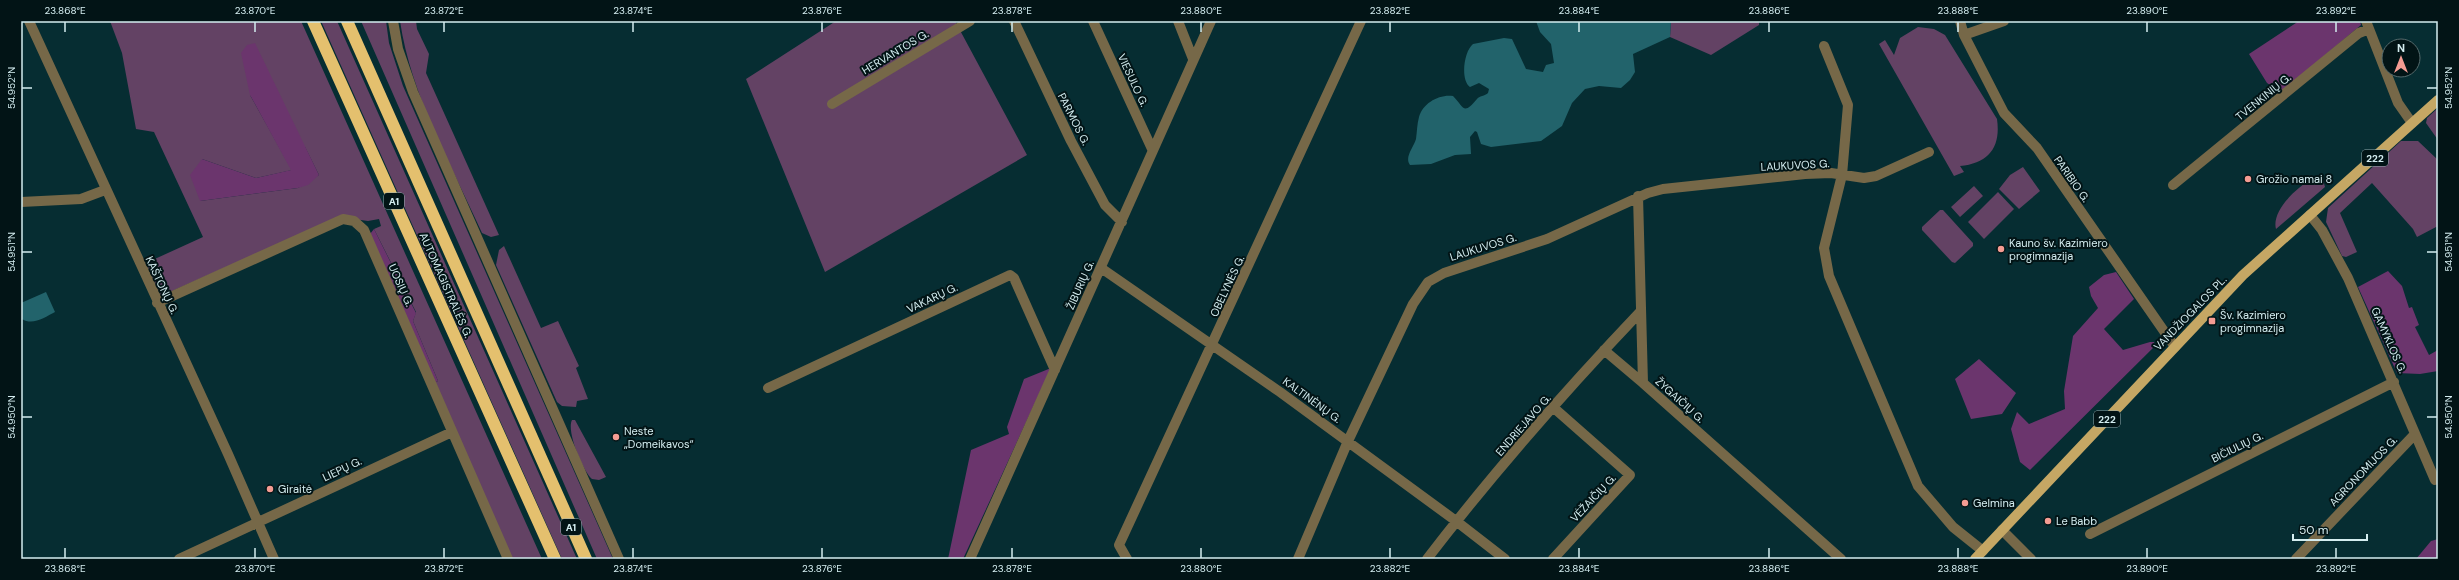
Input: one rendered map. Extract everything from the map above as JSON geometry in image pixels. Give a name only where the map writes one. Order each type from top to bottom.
[{"type":"highway","name":"AUTOMAGISTRALĖS G.","points":[[313,21],[555,559]]},
{"type":"highway","name":"AUTOMAGISTRALĖS G.","points":[[347,21],[586,559]]},
{"type":"highway","points":[[356,21],[462,265],[466,287]]},
{"type":"main road","name":"VANDŽIOGALOS PL.","points":[[1975,559],[2244,275],[2438,100]]},
{"type":"street","name":"KAŠTONŲ G.","points":[[29,21],[274,559]]},
{"type":"street","points":[[394,21],[398,49],[413,92],[619,559]]},
{"type":"street","name":"HERVANTOS G.","points":[[832,104],[970,21]]},
{"type":"street","name":"PARMOS G.","points":[[1014,21],[1071,141],[1102,199],[1122,222]]},
{"type":"street","name":"VIESULO G.","points":[[1093,21],[1152,149]]},
{"type":"street","points":[[1178,21],[1193,59]]},
{"type":"street","name":"ŽIBURIŲ G.","points":[[970,559],[1122,222],[1152,149],[1211,21]]},
{"type":"street","name":"OBELYNĖS G.","points":[[1127,559],[1120,545],[1361,21]]},
{"type":"street","name":"PARIBIO G.","points":[[1960,21],[1964,35],[2004,113],[2037,148],[2175,347]]},
{"type":"street","points":[[1964,35],[2004,21]]},
{"type":"street","points":[[2368,25],[2398,103],[2412,123]]},
{"type":"street","name":"TVENKINIŲ G.","points":[[2173,185],[2368,25]]},
{"type":"street","name":"LAUKUVOS G.","points":[[1824,46],[1848,105],[1842,176],[1824,248],[1833,287],[1918,486],[1954,527],[1983,551]]},
{"type":"street","name":"LAUKUVOS G.","points":[[1298,559],[1348,441],[1413,304],[1428,282],[1462,266],[1547,239],[1638,196],[1662,189],[1820,173],[1856,179],[1876,176],[1929,152]]},
{"type":"street","points":[[21,202],[81,199],[105,190]]},
{"type":"street","name":"ŽYGAIČIŲ G.","points":[[1638,196],[1643,383],[1841,559]]},
{"type":"street","name":"GAMYKLOS G.","points":[[2310,215],[2322,230],[2342,265],[2394,382],[2435,480]]},
{"type":"street","name":"UOSIŲ G.","points":[[157,303],[343,219],[354,221],[364,230],[508,559]]},
{"type":"street","name":"KALTINĖNŲ G.","points":[[1101,268],[1348,441],[1456,521],[1504,559]]},
{"type":"street","name":"VAKARŲ G.","points":[[768,388],[1010,275],[1014,278],[1055,370]]},
{"type":"street","name":"ENDRIEJAVO G.","points":[[1427,559],[1456,521],[1604,350],[1641,311]]},
{"type":"street","points":[[1604,350],[1643,383]]},
{"type":"street","name":"BIČIULIŲ G.","points":[[2090,534],[2394,382]]},
{"type":"street","name":"VĖŽAIČIŲ G.","points":[[1553,559],[1630,475],[1554,408]]},
{"type":"street","name":"LIEPŲ G.","points":[[179,559],[452,432]]},
{"type":"street","name":"AGRONOMIJOS G.","points":[[2296,559],[2415,434]]},
{"type":"street","points":[[2002,530],[2031,559]]},
{"type":"shaded area","points":[[110,21],[301,21],[542,559],[510,559],[434,383],[438,381],[413,321],[416,312],[374,229],[381,226],[379,219],[368,221],[339,217],[161,296],[146,263],[203,237],[154,132],[136,129],[122,53]],"holes":[[[250,95],[305,147],[319,175],[298,188],[200,201],[202,159],[256,178],[292,170]]]},
{"type":"shaded area","points":[[321,21],[337,21],[577,559],[562,559]]},
{"type":"shaded area","points":[[361,21],[386,21],[389,43],[403,86],[613,559],[597,559]]},
{"type":"shaded area","points":[[400,21],[416,21],[417,29],[429,54],[426,73],[499,235],[491,237],[482,233],[445,155],[413,76],[405,49]]},
{"type":"shaded area","points":[[836,21],[955,21],[1027,155],[825,272],[746,79]]},
{"type":"shaded area","points":[[1671,21],[1759,21],[1759,25],[1711,55],[1670,37]]},
{"type":"shaded area","points":[[2299,21],[2360,21],[2361,25],[2281,92],[2267,83],[2249,54]]},
{"type":"shaded area","points":[[1918,27],[1934,29],[1945,35],[1997,119],[1997,138],[1991,152],[1979,161],[1960,166],[1964,172],[1954,176],[1879,44],[1885,40],[1894,55],[1900,38]]},
{"type":"shaded area","points":[[255,43],[319,175],[308,185],[298,188],[200,201],[190,175],[202,159],[256,178],[291,170],[250,95],[241,53],[247,45]]},
{"type":"shaded area","points":[[2438,108],[2438,140],[2426,123],[2427,118]]},
{"type":"shaded area","points":[[2401,141],[2418,141],[2438,160],[2438,226],[2417,237],[2413,229],[2372,183],[2340,213],[2357,252],[2346,257],[2342,256],[2326,222],[2328,208]]},
{"type":"shaded area","points":[[2023,167],[2040,191],[2019,209],[1999,189],[2010,175]]},
{"type":"shaded area","points":[[2312,179],[2323,180],[2325,187],[2276,229],[2278,215],[2287,200],[2300,187]]},
{"type":"shaded area","points":[[1974,186],[1983,196],[1960,217],[1951,207]]},
{"type":"shaded area","points":[[1998,192],[2014,209],[1984,239],[1968,222]]},
{"type":"shaded area","points":[[1940,210],[1943,210],[1973,243],[1973,246],[1955,263],[1952,262],[1922,230],[1922,227]]},
{"type":"shaded area","points":[[374,229],[416,313],[413,321],[438,381],[434,383],[370,234]]},
{"type":"shaded area","points":[[504,246],[541,328],[558,321],[579,366],[576,368],[588,399],[577,401],[576,407],[562,406],[557,402],[496,265],[499,250]]},
{"type":"shaded area","points":[[2388,271],[2402,286],[2409,308],[2412,307],[2419,325],[2415,327],[2429,355],[2438,350],[2438,371],[2420,374],[2397,373],[2358,287]]},
{"type":"shaded area","points":[[2116,272],[2134,299],[2104,329],[2123,350],[2150,342],[2154,342],[2155,346],[2030,470],[2020,462],[2011,429],[2017,412],[2029,424],[2065,409],[2064,391],[2073,336],[2098,308],[2091,296],[2089,287],[2104,275]]},
{"type":"shaded area","points":[[1979,359],[2016,393],[2002,414],[1971,419],[1955,379]]},
{"type":"shaded area","points":[[1051,368],[963,559],[948,559],[971,450],[1009,434],[1007,427],[1024,379]]},
{"type":"shaded area","points":[[572,420],[575,420],[606,477],[599,480],[592,479],[588,475],[576,451],[573,441],[571,433]]},
{"type":"shaded area","points":[[2438,539],[2438,559],[2416,559],[2431,541]]},
{"type":"water","points":[[1536,21],[1671,21],[1670,37],[1633,54],[1635,72],[1630,80],[1621,88],[1599,86],[1585,89],[1572,103],[1562,126],[1541,141],[1491,147],[1481,144],[1477,132],[1475,131],[1470,137],[1471,154],[1455,155],[1431,164],[1410,165],[1408,159],[1416,139],[1419,117],[1424,108],[1432,100],[1442,96],[1453,96],[1464,108],[1466,108],[1478,98],[1488,93],[1489,89],[1479,83],[1470,87],[1465,78],[1465,59],[1473,44],[1504,38],[1512,39],[1526,69],[1543,72],[1546,65],[1554,63],[1551,44],[1540,32]]},
{"type":"water","points":[[46,292],[55,312],[35,321],[30,322],[22,319],[21,303]]},
{"type":"place","name":"Grožio namai 8","points":[[2248,179]]},
{"type":"place","name":"Kauno šv. Kazimiero progimnazija","points":[[2001,249]]},
{"type":"place","name":"Šv. Kazimiero progimnazija","points":[[2212,321]]},
{"type":"place","name":"Neste „Domeikavos“","points":[[616,437]]},
{"type":"place","name":"Giraitė","points":[[270,489]]},
{"type":"place","name":"Gelmina","points":[[1965,503]]},
{"type":"place","name":"Le Babb","points":[[2048,521]]}]
